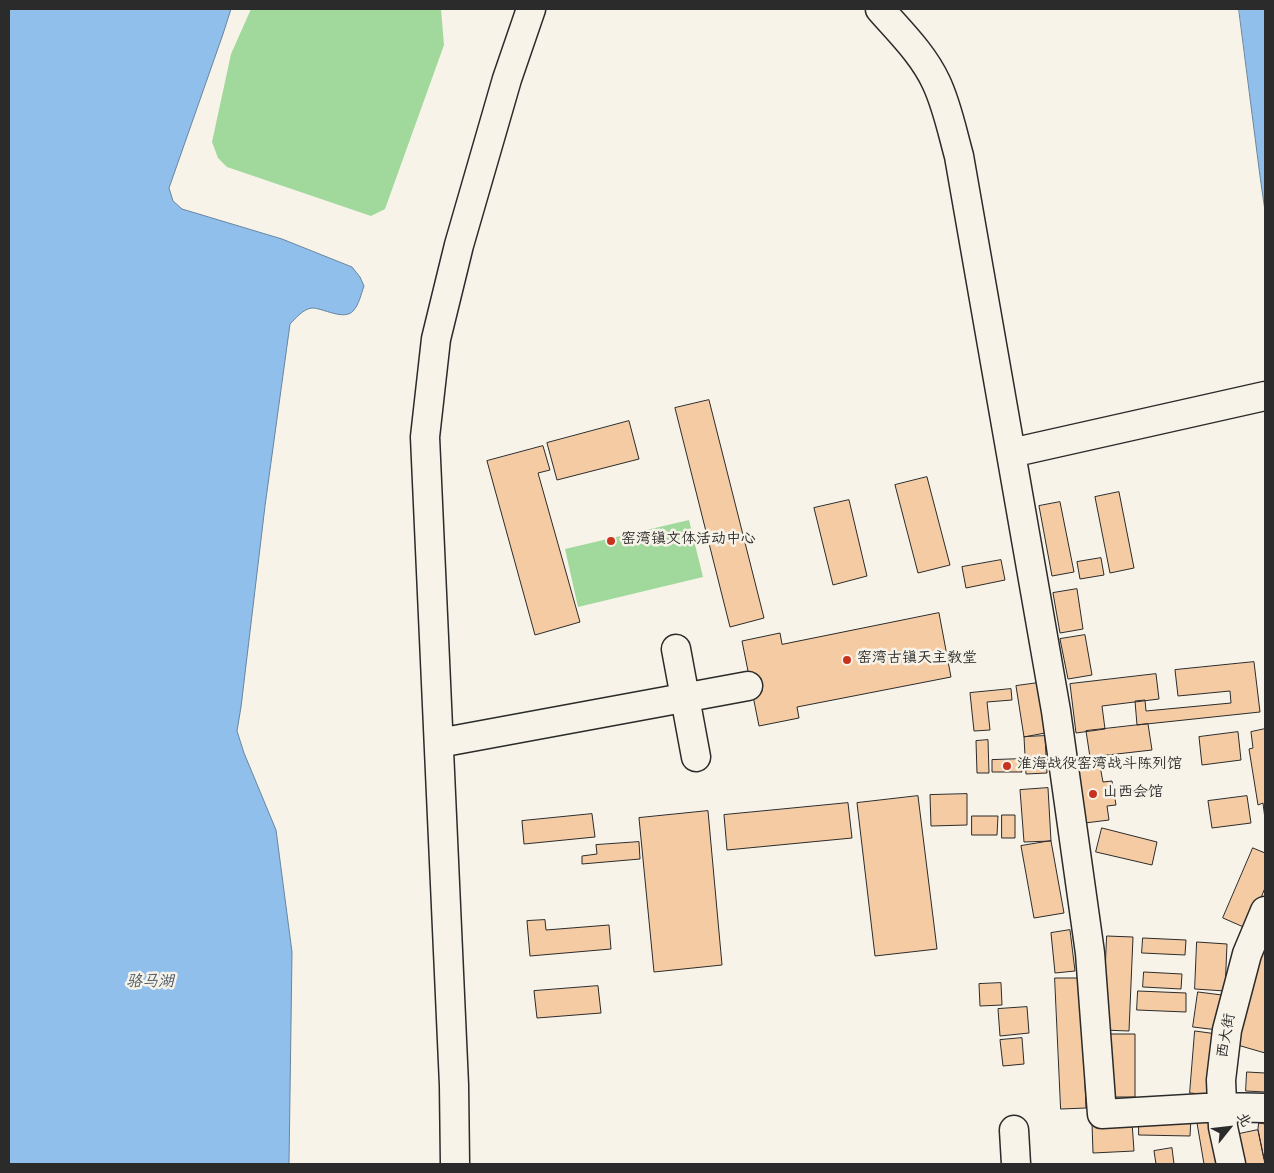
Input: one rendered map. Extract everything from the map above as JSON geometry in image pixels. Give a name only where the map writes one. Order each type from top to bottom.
[{"type":"street","points":[[455,1164],[454,1085],[425,437],[436,339],[458,245],[507,79],[531,9]]},
{"type":"street","points":[[880,9],[919,53],[936,82],[960,156],[1056,711],[1090,952],[1102,1114],[1222,1107],[1265,1108]]},
{"type":"street","points":[[1011,454],[1263,396]]},
{"type":"street","points":[[676,648],[696,757]]},
{"type":"street","points":[[438,743],[748,686]]},
{"type":"street","name":"西大街","points":[[1231,1164],[1223,1127],[1221,1080],[1227,1030],[1247,954],[1265,911]]},
{"type":"street","points":[[1014,1130],[1016,1164]]},
{"type":"green space","points":[[251,9],[441,9],[444,45],[385,209],[371,216],[227,167],[218,158],[212,142],[231,54]]},
{"type":"green space","points":[[689,520],[703,577],[578,607],[565,549]]},
{"type":"water","name":"骆马湖","points":[[9,9],[231,9],[169,188],[173,201],[182,209],[282,239],[352,267],[364,286],[357,306],[349,314],[344,315],[312,308],[303,312],[290,324],[237,731],[244,753],[276,830],[292,952],[289,1164],[9,1164]]},
{"type":"water","points":[[1239,9],[1265,9],[1265,211],[1260,176]]},
{"type":"building","points":[[709,400],[764,618],[730,627],[675,408]]},
{"type":"building","points":[[629,421],[639,459],[557,480],[547,443]]},
{"type":"building","points":[[543,446],[550,470],[538,473],[580,622],[535,635],[487,461]]},
{"type":"building","points":[[927,477],[950,565],[918,573],[895,485]]},
{"type":"building","points":[[1119,492],[1134,568],[1110,573],[1095,497]]},
{"type":"building","points":[[849,500],[867,576],[833,585],[814,508]]},
{"type":"building","points":[[1060,502],[1074,572],[1052,576],[1039,506]]},
{"type":"building","points":[[1101,558],[1104,575],[1080,579],[1077,562]]},
{"type":"building","points":[[1001,560],[1005,580],[966,588],[962,567]]},
{"type":"building","points":[[1077,589],[1083,629],[1060,633],[1053,593]]},
{"type":"building","name":"窑湾古镇天主教堂","points":[[939,613],[951,677],[797,707],[799,718],[759,726],[742,641],[780,633],[782,644]]},
{"type":"building","points":[[1085,635],[1092,675],[1068,679],[1060,639]]},
{"type":"building","points":[[1254,662],[1260,712],[1137,725],[1135,701],[1145,700],[1146,711],[1231,703],[1230,691],[1178,696],[1175,670]]},
{"type":"building","points":[[1156,674],[1159,699],[1102,706],[1105,729],[1076,733],[1070,684]]},
{"type":"building","points":[[1038,683],[1045,733],[1024,737],[1016,686]]},
{"type":"building","points":[[1011,689],[1012,700],[987,702],[990,730],[974,731],[970,693]]},
{"type":"building","points":[[1148,724],[1152,750],[1090,757],[1086,731]]},
{"type":"building","points":[[1265,729],[1265,819],[1263,803],[1258,805],[1249,749],[1253,748],[1251,732]]},
{"type":"building","points":[[1238,732],[1241,760],[1202,765],[1199,737]]},
{"type":"building","points":[[1045,736],[1047,773],[1026,774],[1024,737]]},
{"type":"building","points":[[988,740],[989,773],[977,773],[976,741]]},
{"type":"building","points":[[1022,759],[1022,772],[992,772],[992,760]]},
{"type":"building","points":[[1100,766],[1103,782],[1112,781],[1116,805],[1107,806],[1109,820],[1085,823],[1078,769]]},
{"type":"building","points":[[1048,788],[1051,841],[1024,842],[1020,790]]},
{"type":"building","points":[[967,794],[967,825],[931,826],[930,795]]},
{"type":"building","points":[[918,796],[937,949],[875,956],[857,803]]},
{"type":"building","points":[[1247,796],[1251,823],[1212,828],[1208,801]]},
{"type":"building","points":[[848,803],[852,838],[727,850],[724,815]]},
{"type":"building","points":[[708,811],[722,965],[654,972],[639,818]]},
{"type":"building","points":[[592,814],[595,837],[524,844],[522,821]]},
{"type":"building","points":[[1002,815],[1015,815],[1015,838],[1002,838]]},
{"type":"building","points":[[972,816],[998,816],[997,835],[972,835]]},
{"type":"building","points":[[1102,828],[1157,842],[1152,865],[1096,852]]},
{"type":"building","points":[[1051,841],[1064,913],[1034,918],[1021,846]]},
{"type":"building","points":[[639,842],[640,859],[582,864],[582,856],[597,854],[596,845]]},
{"type":"building","points":[[1253,848],[1265,853],[1265,888],[1248,929],[1223,918]]},
{"type":"building","points":[[545,920],[546,930],[609,925],[611,949],[530,956],[527,921]]},
{"type":"building","points":[[1265,921],[1265,1053],[1234,1044]]},
{"type":"building","points":[[1070,930],[1075,971],[1055,973],[1051,933]]},
{"type":"building","points":[[1107,936],[1133,937],[1129,1031],[1103,1030]]},
{"type":"building","points":[[1143,938],[1186,940],[1185,955],[1142,953]]},
{"type":"building","points":[[1197,942],[1227,944],[1225,991],[1195,989]]},
{"type":"building","points":[[1144,972],[1182,974],[1181,989],[1143,987]]},
{"type":"building","points":[[1055,978],[1081,978],[1086,1108],[1061,1109]]},
{"type":"building","points":[[1001,983],[1002,1005],[980,1006],[979,984]]},
{"type":"building","points":[[598,986],[601,1013],[537,1018],[534,991]]},
{"type":"building","points":[[1138,991],[1186,993],[1186,1012],[1137,1010]]},
{"type":"building","points":[[1198,992],[1222,995],[1218,1030],[1193,1027]]},
{"type":"building","points":[[1027,1007],[1029,1033],[1000,1036],[998,1009]]},
{"type":"building","points":[[1195,1031],[1217,1034],[1212,1095],[1190,1093]]},
{"type":"building","points":[[1108,1034],[1135,1034],[1135,1097],[1108,1097]]},
{"type":"building","points":[[1022,1038],[1024,1064],[1003,1066],[1000,1040]]},
{"type":"building","points":[[1247,1072],[1265,1073],[1265,1092],[1246,1091]]},
{"type":"building","points":[[1139,1118],[1191,1118],[1190,1136],[1139,1135]]},
{"type":"building","points":[[1214,1120],[1221,1164],[1204,1164],[1197,1123]]},
{"type":"building","points":[[1132,1122],[1134,1151],[1093,1153],[1092,1123]]},
{"type":"building","points":[[1259,1123],[1265,1124],[1265,1159],[1258,1130]]},
{"type":"building","points":[[1258,1130],[1265,1164],[1240,1164],[1234,1135]]},
{"type":"building","points":[[1172,1148],[1174,1164],[1156,1164],[1154,1151]]},
{"type":"place","name":"窑湾镇文体活动中心","points":[[611,541]]},
{"type":"place","name":"窑湾古镇天主教堂","points":[[847,660]]},
{"type":"place","name":"淮海战役窑湾战斗陈列馆","points":[[1007,766]]},
{"type":"place","name":"山西会馆","points":[[1093,794]]}]
